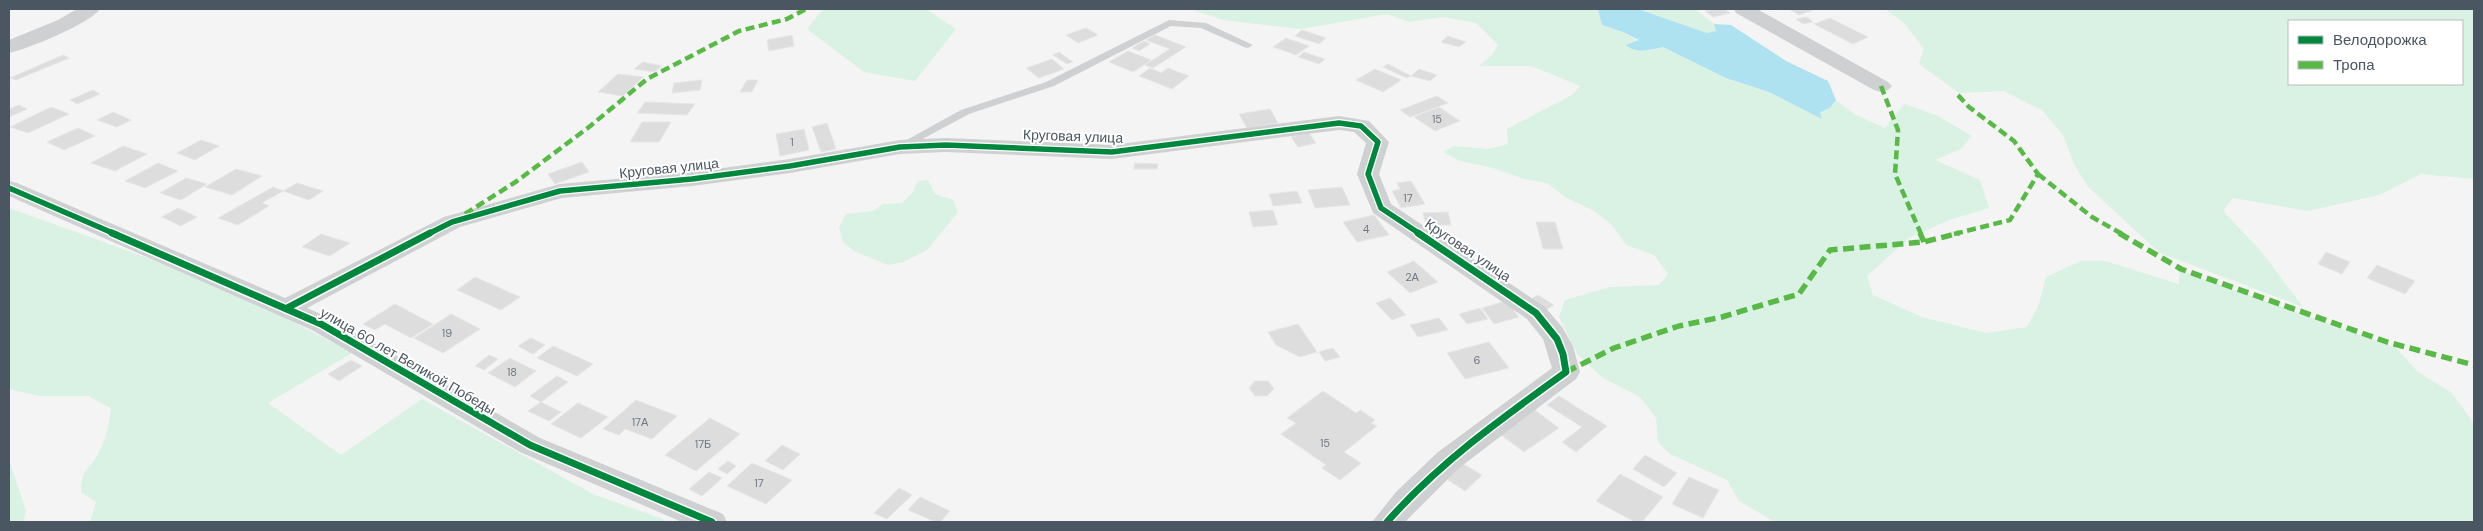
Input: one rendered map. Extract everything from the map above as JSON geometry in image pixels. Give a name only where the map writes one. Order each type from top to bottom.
[{"type":"street","points":[[9,47],[65,24],[90,9]]},
{"type":"street","points":[[1743,9],[1881,86]]},
{"type":"street","name":"Круговая улица","points":[[287,308],[452,222],[560,191],[692,179],[790,166],[900,147],[956,145],[1112,152],[1227,138],[1302,126],[1339,123],[1361,126],[1378,142],[1368,174],[1381,208],[1536,313],[1554,333],[1564,354],[1566,372],[1472,439],[1410,494],[1387,522]]},
{"type":"street","name":"улица 60 лет Великой Победы","points":[[9,188],[321,324],[530,445],[712,522]]},
{"type":"lane","points":[[900,147],[965,112],[1050,84],[1169,23],[1203,25],[1248,45]]},
{"type":"green space","points":[[823,9],[926,9],[956,29],[915,81],[864,72],[807,29]]},
{"type":"green space","points":[[1190,9],[1600,9],[1598,11],[1602,25],[1632,37],[1647,51],[1663,47],[1726,78],[1769,92],[1822,118],[1820,112],[1830,108],[1836,100],[1856,115],[1885,128],[1904,104],[1936,115],[1972,136],[1961,149],[1935,160],[1980,180],[1989,208],[1949,220],[1909,238],[1867,276],[1873,295],[1922,317],[1986,333],[2027,327],[2039,304],[2046,277],[2081,261],[2105,261],[2179,284],[2179,270],[2396,348],[2418,372],[2452,393],[2474,424],[2474,522],[1775,522],[1739,501],[1727,480],[1670,454],[1658,442],[1656,418],[1640,397],[1603,378],[1577,354],[1559,317],[1565,300],[1610,287],[1659,285],[1668,274],[1654,255],[1626,245],[1612,225],[1594,211],[1565,197],[1547,183],[1524,179],[1493,168],[1460,161],[1443,152],[1454,146],[1488,149],[1508,144],[1507,129],[1572,95],[1580,86],[1531,66],[1479,66],[1492,55],[1498,45],[1476,23],[1443,17],[1409,22],[1387,14],[1301,29],[1223,20]]},
{"type":"green space","points":[[1638,9],[1695,9],[1714,24],[1716,31],[1707,33]]},
{"type":"green space","points":[[1885,9],[2474,9],[2474,179],[2421,174],[2379,195],[2308,211],[2233,198],[2223,211],[2261,251],[2303,307],[2160,253],[2088,187],[2074,164],[2063,135],[2043,111],[2004,91],[1959,93],[1919,64],[1924,49],[1904,23]]},
{"type":"green space","points":[[928,180],[935,194],[953,200],[958,212],[927,250],[903,262],[888,265],[854,251],[843,242],[839,227],[846,214],[873,211],[883,204],[902,203],[913,192],[918,181]]},
{"type":"green space","points":[[12,209],[170,266],[252,300],[352,353],[268,403],[341,455],[422,399],[593,494],[665,520],[663,522],[90,522],[96,502],[81,492],[83,477],[97,457],[104,440],[111,408],[88,396],[39,396],[9,389],[9,210]]},
{"type":"green space","points":[[9,460],[26,511],[23,522],[9,522]]},
{"type":"water","points":[[1638,9],[1707,33],[1716,31],[1714,24],[1731,25],[1786,61],[1828,81],[1836,100],[1830,108],[1820,112],[1822,119],[1769,92],[1726,78],[1663,47],[1643,51],[1634,50],[1626,45],[1639,40],[1602,25],[1598,10]]},
{"type":"building","points":[[1724,9],[1730,13],[1713,17],[1705,11]]},
{"type":"building","points":[[1789,9],[1816,9],[1799,15]]},
{"type":"building","points":[[1807,17],[1813,22],[1803,24],[1796,19]]},
{"type":"building","points":[[1830,18],[1868,37],[1853,44],[1814,24]]},
{"type":"building","points":[[1086,28],[1098,35],[1078,43],[1066,35]]},
{"type":"building","points":[[1302,30],[1326,38],[1319,44],[1295,36]]},
{"type":"building","points":[[792,35],[794,46],[769,51],[767,40]]},
{"type":"building","points":[[1155,35],[1186,47],[1153,68],[1145,65],[1170,49],[1146,40]]},
{"type":"building","points":[[1448,36],[1466,42],[1459,47],[1441,42]]},
{"type":"building","points":[[1286,38],[1309,46],[1296,55],[1273,47]]},
{"type":"building","points":[[1144,41],[1150,44],[1139,51],[1132,48]]},
{"type":"building","points":[[1128,51],[1151,60],[1133,72],[1109,62]]},
{"type":"building","points":[[1059,52],[1073,62],[1067,64],[1053,55]]},
{"type":"building","points":[[1304,52],[1325,59],[1319,64],[1298,57]]},
{"type":"building","points":[[63,55],[69,58],[16,80],[10,78]]},
{"type":"building","points":[[1052,59],[1064,69],[1039,78],[1026,68]]},
{"type":"building","points":[[643,62],[662,66],[654,72],[634,69]]},
{"type":"building","points":[[1388,64],[1411,76],[1407,78],[1383,67]]},
{"type":"building","points":[[1150,68],[1161,73],[1168,68],[1189,76],[1172,89],[1139,76]]},
{"type":"building","points":[[1375,69],[1401,80],[1383,92],[1356,80]]},
{"type":"building","points":[[1419,69],[1437,75],[1430,81],[1411,76]]},
{"type":"building","points":[[618,74],[643,77],[623,96],[598,92]]},
{"type":"building","points":[[702,80],[700,90],[672,93],[674,83]]},
{"type":"building","points":[[747,80],[758,80],[752,92],[740,92]]},
{"type":"building","points":[[93,90],[100,94],[77,104],[70,100]]},
{"type":"building","points":[[1437,96],[1448,103],[1410,117],[1400,110]]},
{"type":"building","points":[[645,102],[695,104],[687,115],[637,113]]},
{"type":"building","points":[[19,105],[27,109],[9,117],[9,109]]},
{"type":"building","points":[[51,107],[69,114],[28,133],[10,127]]},
{"type":"building","points":[[1439,107],[1460,121],[1435,131],[1414,117]]},
{"type":"building","points":[[1270,109],[1278,123],[1247,128],[1239,114]]},
{"type":"building","points":[[113,112],[131,120],[117,127],[97,120]]},
{"type":"building","points":[[642,122],[671,122],[659,142],[630,142]]},
{"type":"building","points":[[827,123],[836,149],[821,152],[812,127]]},
{"type":"building","points":[[78,128],[95,136],[64,150],[47,142]]},
{"type":"building","points":[[804,129],[809,150],[780,156],[776,134]]},
{"type":"building","points":[[1309,133],[1316,143],[1298,147],[1291,137]]},
{"type":"building","points":[[201,140],[219,146],[195,160],[177,153]]},
{"type":"building","points":[[123,146],[147,154],[115,171],[91,163]]},
{"type":"building","points":[[582,162],[589,172],[555,184],[548,174]]},
{"type":"building","points":[[158,163],[178,171],[145,188],[125,181]]},
{"type":"building","points":[[1135,163],[1158,164],[1157,169],[1134,169]]},
{"type":"building","points":[[236,169],[262,176],[232,195],[205,187]]},
{"type":"building","points":[[186,178],[207,184],[181,200],[160,193]]},
{"type":"building","points":[[1411,181],[1425,204],[1401,208],[1392,191],[1400,189],[1397,183]]},
{"type":"building","points":[[297,183],[323,191],[309,200],[283,191]]},
{"type":"building","points":[[273,187],[283,191],[262,203],[269,206],[238,225],[218,218]]},
{"type":"building","points":[[1342,187],[1350,205],[1315,208],[1308,190]]},
{"type":"building","points":[[1297,191],[1302,203],[1273,206],[1269,194]]},
{"type":"building","points":[[178,208],[197,217],[181,226],[162,217]]},
{"type":"building","points":[[1273,210],[1278,225],[1253,227],[1249,212]]},
{"type":"building","points":[[1448,212],[1451,225],[1426,225],[1423,213]]},
{"type":"building","points":[[1374,215],[1389,235],[1357,242],[1343,222]]},
{"type":"building","points":[[1536,222],[1555,222],[1563,249],[1543,249]]},
{"type":"building","points":[[321,234],[350,243],[330,256],[302,247]]},
{"type":"building","points":[[2326,252],[2350,262],[2342,274],[2318,264]]},
{"type":"building","points":[[1414,261],[1438,282],[1410,293],[1387,272]]},
{"type":"building","points":[[2377,265],[2415,281],[2405,294],[2367,278]]},
{"type":"building","points":[[475,277],[520,297],[501,310],[457,290]]},
{"type":"building","points":[[1538,295],[1554,305],[1544,311],[1529,300]]},
{"type":"building","points":[[1390,298],[1406,315],[1392,320],[1376,303]]},
{"type":"building","points":[[1506,301],[1519,317],[1494,324],[1482,308]]},
{"type":"building","points":[[395,304],[433,324],[411,338],[385,324],[375,330],[363,324]]},
{"type":"building","points":[[1480,308],[1488,319],[1467,324],[1459,314]]},
{"type":"building","points":[[451,314],[480,329],[443,353],[414,338]]},
{"type":"building","points":[[1439,318],[1448,330],[1418,337],[1410,325]]},
{"type":"building","points":[[1298,324],[1317,352],[1300,357],[1276,345],[1268,332]]},
{"type":"building","points":[[531,338],[545,345],[533,354],[518,346]]},
{"type":"building","points":[[1489,342],[1509,368],[1465,379],[1447,353]]},
{"type":"building","points":[[553,346],[593,364],[577,376],[537,358]]},
{"type":"building","points":[[1333,348],[1340,357],[1325,361],[1319,352]]},
{"type":"building","points":[[489,355],[498,359],[484,370],[475,366]]},
{"type":"building","points":[[510,358],[536,371],[515,387],[488,373]]},
{"type":"building","points":[[351,360],[362,366],[339,381],[328,374]]},
{"type":"building","points":[[557,376],[568,382],[541,402],[530,396]]},
{"type":"building","points":[[1255,381],[1268,381],[1274,389],[1267,396],[1255,396],[1249,388]]},
{"type":"building","points":[[1323,391],[1356,413],[1360,410],[1375,420],[1371,423],[1377,426],[1344,452],[1361,463],[1340,480],[1322,468],[1326,465],[1281,434],[1296,423],[1287,418]]},
{"type":"building","points":[[1559,396],[1607,426],[1576,452],[1562,442],[1582,427],[1547,405]]},
{"type":"building","points":[[636,400],[677,416],[652,439],[625,429],[619,435],[603,429]]},
{"type":"building","points":[[541,402],[561,412],[549,421],[528,411]]},
{"type":"building","points":[[578,403],[608,417],[581,438],[551,424]]},
{"type":"building","points":[[1528,405],[1559,428],[1524,452],[1493,429]]},
{"type":"building","points":[[710,418],[740,434],[696,471],[665,455]]},
{"type":"building","points":[[782,445],[800,454],[783,470],[765,461]]},
{"type":"building","points":[[1645,455],[1677,473],[1664,487],[1633,469]]},
{"type":"building","points":[[728,461],[736,466],[727,474],[718,469]]},
{"type":"building","points":[[1458,461],[1482,475],[1465,491],[1442,476]]},
{"type":"building","points":[[752,463],[792,480],[766,504],[727,486]]},
{"type":"building","points":[[709,472],[722,478],[702,496],[689,489]]},
{"type":"building","points":[[1620,474],[1663,497],[1642,522],[1635,522],[1596,501]]},
{"type":"building","points":[[1689,477],[1719,490],[1703,518],[1672,504]]},
{"type":"building","points":[[899,488],[912,495],[887,519],[874,513]]},
{"type":"building","points":[[920,497],[950,511],[940,522],[936,522],[908,510]]},
{"type":"marked path","points":[[465,214],[517,181],[589,127],[647,79],[739,31],[787,19],[806,9]]},
{"type":"marked path","points":[[1881,86],[1898,130],[1895,174],[1924,242]]},
{"type":"marked path","points":[[1566,372],[1614,348],[1679,326],[1722,317],[1799,294],[1830,250],[1924,242],[2010,220],[2038,174],[2014,141],[1969,107],[1956,93]]},
{"type":"marked path","points":[[2038,174],[2092,217],[2181,269],[2387,342],[2474,365]]},
{"type":"cycle path","points":[[287,308],[452,222],[560,191],[692,179],[790,166],[900,147],[946,145],[1112,152],[1227,138],[1302,126],[1339,123],[1361,126],[1378,142],[1368,174],[1381,208],[1536,313],[1557,339],[1563,354],[1566,372],[1471,441],[1427,479],[1387,522]]},
{"type":"cycle path","points":[[9,188],[321,324],[530,445],[712,522]]}]
